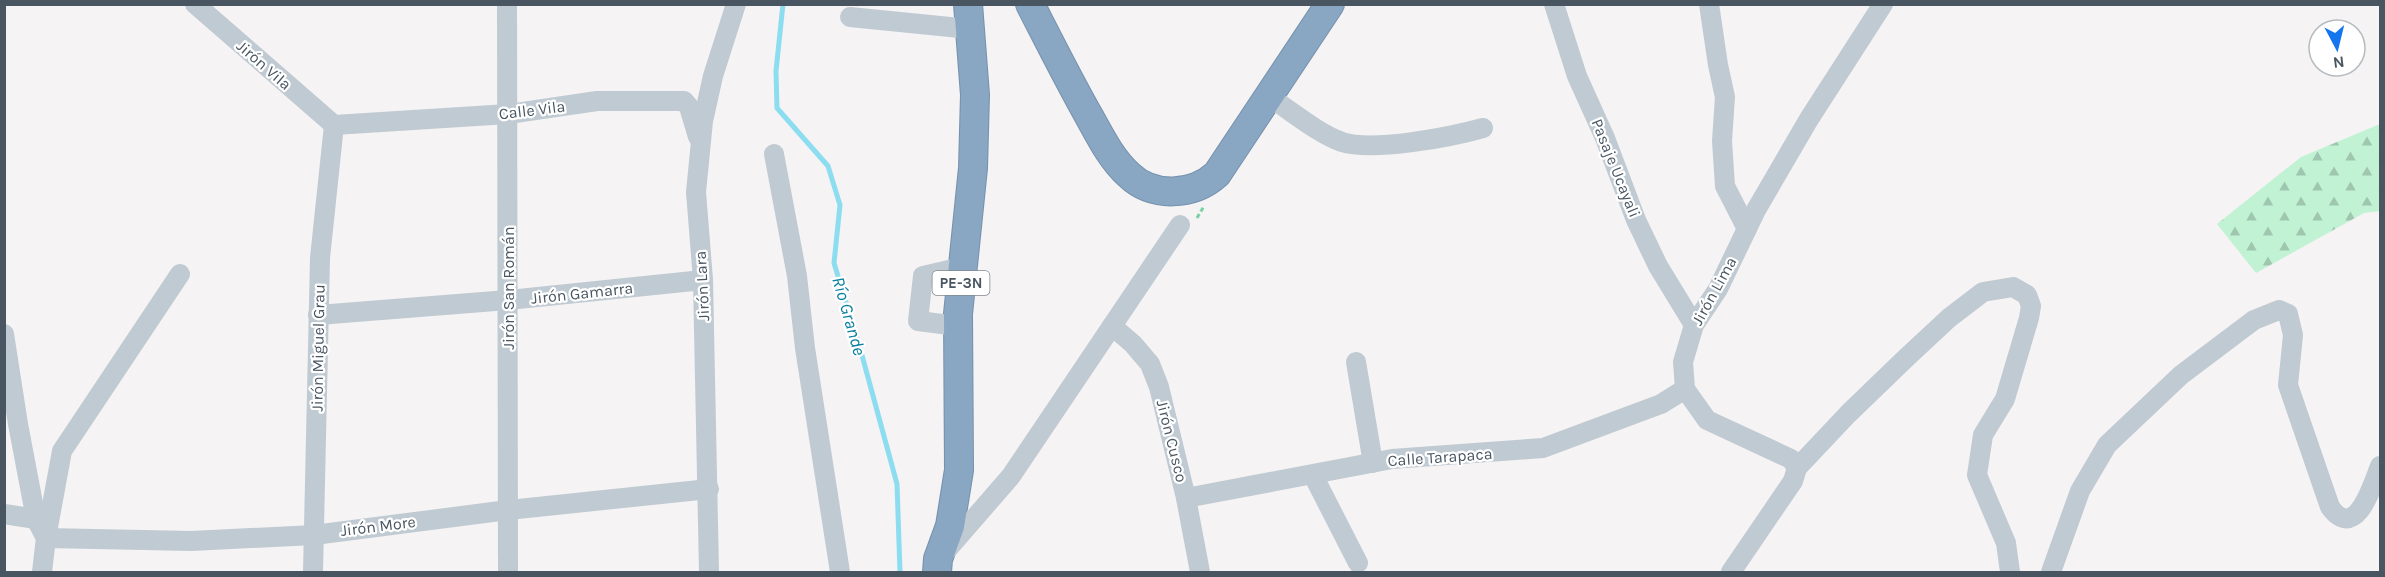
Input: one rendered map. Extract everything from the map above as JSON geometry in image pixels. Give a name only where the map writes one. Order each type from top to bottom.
[{"type":"highway","points":[[1030,4],[1066,76],[1108,150],[1130,176],[1148,187],[1165,192],[1179,192],[1207,183],[1217,174],[1330,4]]},
{"type":"highway","name":"PE-3N","points":[[936,568],[950,526],[959,470],[958,326],[973,168],[975,105],[969,17]]},
{"type":"street","name":"Jirón Vila","points":[[195,4],[334,125]]},
{"type":"street","name":"Jirón San Román","points":[[507,4],[508,573]]},
{"type":"street","name":"Jirón Lara","points":[[709,573],[703,280],[696,192],[703,121],[713,76],[736,4]]},
{"type":"street","name":"Pasaje Ucayali","points":[[1554,4],[1577,76],[1636,220],[1658,266],[1694,325]]},
{"type":"street","points":[[1710,4],[1718,66],[1725,98],[1722,141],[1725,186],[1747,229]]},
{"type":"street","name":"Jirón Lima","points":[[1685,389],[1683,362],[1694,325],[1718,289],[1747,229],[1809,119],[1883,4]]},
{"type":"street","points":[[850,17],[969,17]]},
{"type":"street","points":[[1268,96],[1330,136],[1349,144],[1371,145],[1428,140],[1483,128]]},
{"type":"street","name":"Calle Vila","points":[[334,125],[508,114],[597,101],[684,101],[689,107],[700,145]]},
{"type":"street","name":"Jirón Miguel Grau","points":[[313,573],[320,258],[334,125]]},
{"type":"street","points":[[774,154],[797,276],[807,360],[840,573]]},
{"type":"street","points":[[936,568],[1011,476],[1180,225]]},
{"type":"street","points":[[958,326],[918,321],[923,276],[962,267]]},
{"type":"street","points":[[42,573],[62,451],[180,274]]},
{"type":"street","name":"Jirón Gamarra","points":[[318,315],[508,300],[703,280]]},
{"type":"street","points":[[1731,573],[1793,481],[1797,468],[1848,414],[1948,318],[1983,292],[2013,287],[2027,294],[2031,306],[2029,318],[2005,399],[1983,435],[1977,475],[2006,543],[2010,573]]},
{"type":"street","points":[[2051,573],[2080,491],[2107,445],[2181,375],[2254,320],[2279,310],[2288,314],[2293,335],[2288,385],[2330,507],[2336,514],[2347,518],[2357,515],[2364,506],[2380,466]]},
{"type":"street","name":"Jirón Cusco","points":[[1112,326],[1150,364],[1159,387],[1186,498],[1200,573]]},
{"type":"street","points":[[4,334],[36,519],[46,538]]},
{"type":"street","points":[[1356,362],[1372,463]]},
{"type":"street","points":[[1685,389],[1707,420],[1791,459],[1797,468]]},
{"type":"street","name":"Calle Tarapaca","points":[[1186,498],[1392,459],[1543,448],[1661,404],[1685,389]]},
{"type":"street","points":[[1313,475],[1358,563]]},
{"type":"street","name":"Jirón More","points":[[46,538],[191,541],[314,535],[508,510],[709,489]]},
{"type":"street","points":[[4,514],[36,519]]},
{"type":"green space","points":[[2380,124],[2380,211],[2364,213],[2256,273],[2217,224],[2301,157]]},
{"type":"waterway","name":"Río Grande","points":[[783,4],[776,71],[777,108],[828,166],[840,205],[834,263],[897,484],[900,572]]}]
